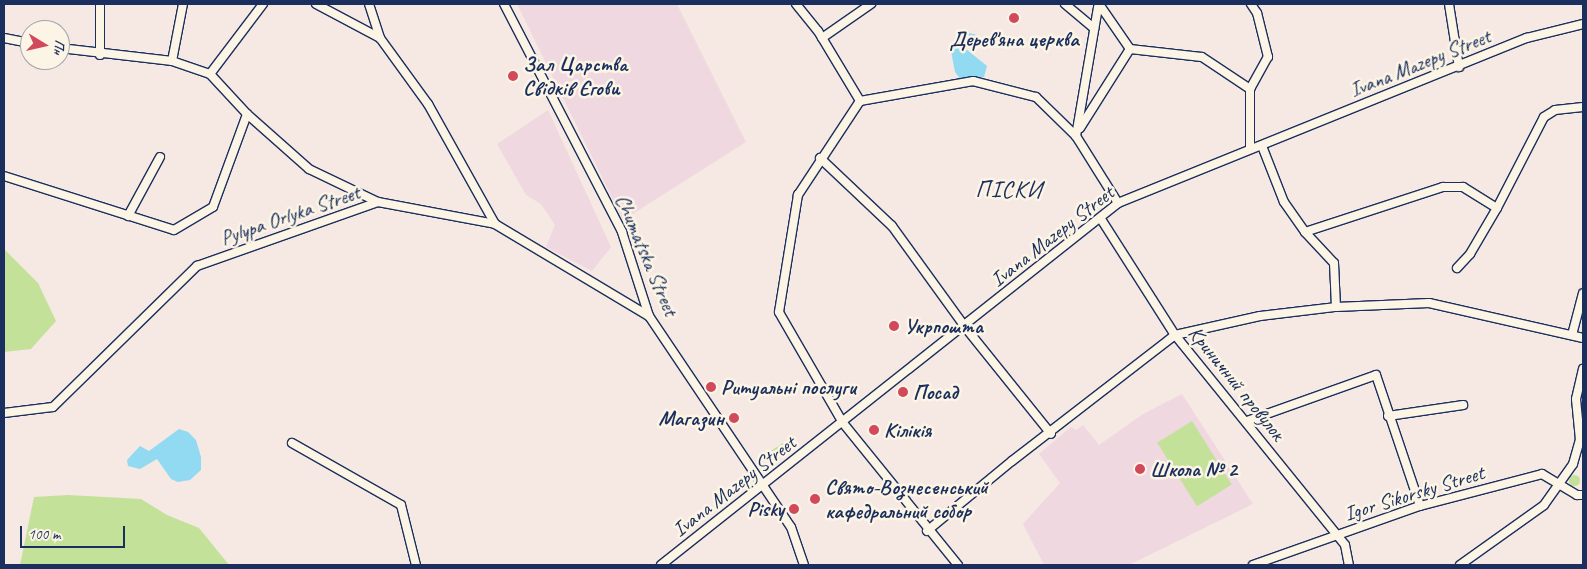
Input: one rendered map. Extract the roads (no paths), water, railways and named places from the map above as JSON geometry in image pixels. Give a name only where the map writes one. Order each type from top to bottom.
[{"type":"street","points":[[100,4],[100,55]]},
{"type":"street","points":[[172,61],[183,4]]},
{"type":"street","points":[[210,74],[263,4]]},
{"type":"street","points":[[316,4],[380,38]]},
{"type":"street","points":[[369,4],[380,38],[428,104],[495,224]]},
{"type":"street","name":"Chumatska Street","points":[[504,4],[622,232],[649,316],[764,482],[792,527],[804,565]]},
{"type":"street","points":[[796,4],[822,38],[860,101]]},
{"type":"street","points":[[822,38],[871,4]]},
{"type":"street","points":[[1066,4],[1094,28]]},
{"type":"street","points":[[1250,149],[1250,89],[1268,57],[1257,13],[1251,4]]},
{"type":"street","points":[[1449,4],[1459,67]]},
{"type":"street","points":[[1078,133],[1098,6]]},
{"type":"street","points":[[1098,6],[1130,49],[1202,57],[1250,89]]},
{"type":"street","name":"Ivana Mazepy Street","points":[[661,565],[764,482],[843,423],[1101,219],[1118,203],[1527,38],[1583,24]]},
{"type":"street","points":[[4,38],[20,41]]},
{"type":"street","points":[[1078,133],[1130,49]]},
{"type":"street","points":[[70,50],[100,55],[172,61],[210,74],[247,114],[309,168],[378,202]]},
{"type":"street","points":[[958,565],[927,531],[843,423],[779,312],[798,195],[820,158],[860,101],[973,81],[1036,97],[1078,133],[1118,203]]},
{"type":"street","points":[[1458,268],[1470,254],[1497,208],[1544,117],[1555,110],[1583,107]]},
{"type":"street","points":[[4,176],[174,230],[213,207],[247,114]]},
{"type":"street","points":[[1262,146],[1284,202],[1305,232],[1334,263],[1336,307]]},
{"type":"street","points":[[128,216],[160,157]]},
{"type":"street","points":[[820,158],[892,226],[964,327],[1051,434]]},
{"type":"street","points":[[1305,232],[1443,187],[1463,187],[1497,208]]},
{"type":"street","name":"Pylypa Orlyka Street","points":[[4,413],[53,407],[197,266],[378,202],[495,224],[649,316]]},
{"type":"street","name":"Криничний провулок","points":[[1101,219],[1175,335],[1247,421],[1345,544],[1349,565]]},
{"type":"street","points":[[1572,335],[1583,292]]},
{"type":"street","points":[[927,531],[1012,461],[1051,434],[1175,335],[1260,316],[1336,307],[1429,303],[1583,338]]},
{"type":"street","points":[[1460,565],[1544,505],[1573,464],[1580,440],[1576,399],[1583,369]]},
{"type":"street","points":[[1247,421],[1376,375],[1388,416],[1420,506]]},
{"type":"street","points":[[1388,416],[1463,405]]},
{"type":"street","points":[[292,443],[401,505],[416,565]]},
{"type":"street","name":"Igor Sikorsky Street","points":[[1253,565],[1336,534],[1420,506],[1542,474],[1560,482],[1577,495],[1583,495]]},
{"type":"water","points":[[965,32],[977,35],[967,38],[966,49],[987,66],[984,77],[961,80],[955,72],[951,51],[956,36]]},
{"type":"water","points":[[179,429],[188,432],[196,440],[201,457],[201,470],[190,480],[178,482],[171,479],[157,459],[140,469],[128,466],[127,460],[140,446],[149,451]]},
{"type":"place","name":"Дерев'яна церква","points":[[1014,18]]},
{"type":"place","name":"Зал Царства Свідків Єгови","points":[[513,76]]},
{"type":"place","name":"Укрпошта","points":[[894,326]]},
{"type":"place","name":"Ритуальні послуги","points":[[711,387]]},
{"type":"place","name":"Посад","points":[[903,392]]},
{"type":"place","name":"Магазин","points":[[734,418]]},
{"type":"place","name":"Кілікія","points":[[874,430]]},
{"type":"place","name":"Школа № 2","points":[[1140,469]]},
{"type":"place","name":"Свято-Вознесенський кафедральний собор","points":[[815,499]]},
{"type":"place","name":"Pisky","points":[[794,509]]},
{"type":"district","name":"ПІСКИ","points":[[1009,190]]}]
